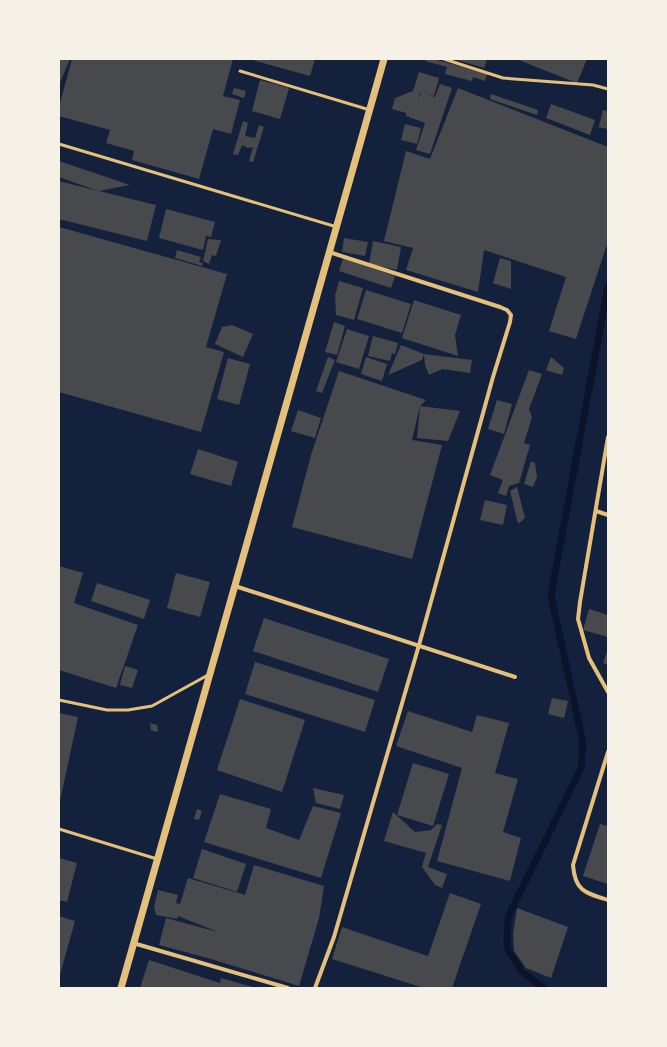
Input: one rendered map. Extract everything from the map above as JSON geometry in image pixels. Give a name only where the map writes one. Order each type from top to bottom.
[{"type":"street","points":[[121,988],[384,59]]},
{"type":"street","points":[[315,988],[334,937],[419,645],[493,377],[510,322],[510,315],[507,310],[500,307],[330,252]]},
{"type":"street","points":[[608,437],[578,619],[588,658],[608,692]]},
{"type":"street","points":[[596,511],[608,515]]},
{"type":"street","points":[[235,586],[515,677]]},
{"type":"street","points":[[608,752],[574,865],[574,876],[579,887],[590,894],[608,900]]},
{"type":"street","points":[[133,943],[288,988]]},
{"type":"lane","points":[[444,59],[503,78],[593,86],[608,89]]},
{"type":"lane","points":[[240,71],[370,110]]},
{"type":"lane","points":[[59,144],[337,227]]},
{"type":"lane","points":[[59,700],[107,710],[128,710],[152,706],[210,674]]},
{"type":"lane","points":[[59,829],[157,859]]},
{"type":"building","points":[[59,59],[70,59],[59,85]]},
{"type":"building","points":[[72,59],[233,59],[223,96],[240,100],[231,134],[213,129],[199,179],[132,160],[134,151],[106,143],[110,130],[59,116],[59,107]]},
{"type":"building","points":[[249,59],[315,59],[310,76]]},
{"type":"building","points":[[426,59],[434,59],[487,74],[485,81],[473,77],[472,81],[445,74],[447,67],[425,61]]},
{"type":"building","points":[[454,59],[487,59],[484,68]]},
{"type":"building","points":[[516,59],[587,59],[577,83]]},
{"type":"building","points":[[419,72],[439,78],[434,96],[425,93],[435,97],[440,84],[452,88],[430,154],[416,150],[425,123],[406,116],[406,113],[392,109],[395,98],[413,91]]},
{"type":"building","points":[[260,80],[289,88],[280,119],[252,111]]},
{"type":"building","points":[[234,88],[246,91],[244,98],[232,94]]},
{"type":"building","points":[[458,88],[608,147],[608,241],[576,339],[549,331],[566,277],[484,250],[478,292],[406,270],[413,248],[384,241],[406,151],[430,159]]},
{"type":"building","points":[[491,94],[538,110],[537,115],[490,99]]},
{"type":"building","points":[[551,104],[595,120],[590,135],[546,118]]},
{"type":"building","points":[[603,110],[608,111],[608,129],[597,127],[599,126]]},
{"type":"building","points":[[243,121],[248,123],[245,136],[255,138],[259,125],[264,127],[253,162],[249,161],[253,147],[248,148],[242,145],[238,155],[233,154]]},
{"type":"building","points":[[405,124],[421,128],[417,144],[401,140]]},
{"type":"building","points":[[59,161],[130,185],[99,191],[156,205],[147,241],[59,219],[59,181],[98,191],[59,177]]},
{"type":"building","points":[[166,209],[215,222],[211,237],[206,236],[203,250],[159,238]]},
{"type":"building","points":[[59,227],[227,274],[206,347],[224,352],[201,432],[59,392]]},
{"type":"building","points":[[344,238],[368,242],[365,256],[342,252]]},
{"type":"building","points":[[208,239],[221,240],[216,256],[212,255],[209,264],[203,261]]},
{"type":"building","points":[[373,241],[401,247],[397,270],[369,264]]},
{"type":"building","points":[[177,250],[201,257],[199,262],[203,263],[202,266],[175,258]]},
{"type":"building","points":[[343,258],[395,276],[391,288],[339,271]]},
{"type":"building","points":[[500,258],[511,261],[511,289],[493,283]]},
{"type":"building","points":[[339,281],[363,288],[354,320],[336,315],[335,296]]},
{"type":"building","points":[[366,290],[411,304],[402,333],[357,319]]},
{"type":"building","points":[[414,300],[461,315],[455,335],[458,356],[402,338]]},
{"type":"building","points":[[334,322],[345,326],[337,355],[325,352]]},
{"type":"building","points":[[232,325],[253,334],[243,357],[215,344],[222,327]]},
{"type":"building","points":[[347,329],[369,336],[359,369],[336,362]]},
{"type":"building","points":[[373,336],[398,343],[395,354],[392,353],[390,361],[368,356]]},
{"type":"building","points":[[401,345],[424,354],[422,360],[388,375]]},
{"type":"building","points":[[424,354],[472,360],[470,373],[442,369],[429,375],[425,365]]},
{"type":"building","points":[[328,357],[335,360],[322,393],[316,391]]},
{"type":"building","points":[[366,357],[387,364],[382,381],[361,374]]},
{"type":"building","points":[[551,357],[564,368],[562,375],[546,370]]},
{"type":"building","points":[[228,358],[250,364],[239,405],[217,399]]},
{"type":"building","points":[[529,370],[542,374],[529,409],[532,417],[524,443],[530,445],[519,483],[509,486],[506,496],[498,493],[503,480],[490,475]]},
{"type":"building","points":[[339,371],[426,400],[420,406],[412,440],[442,445],[412,559],[292,527],[311,455]]},
{"type":"building","points":[[497,400],[512,404],[504,434],[488,429]]},
{"type":"building","points":[[420,406],[460,411],[448,441],[417,438]]},
{"type":"building","points":[[298,410],[321,418],[315,438],[291,431]]},
{"type":"building","points":[[198,449],[238,462],[231,486],[190,474]]},
{"type":"building","points":[[531,461],[535,463],[537,477],[533,487],[524,484]]},
{"type":"building","points":[[517,487],[525,518],[518,524],[510,491]]},
{"type":"building","points":[[485,500],[507,505],[503,525],[480,520]]},
{"type":"building","points":[[59,566],[83,573],[74,603],[138,625],[116,688],[59,670]]},
{"type":"building","points":[[176,573],[210,582],[200,617],[167,608]]},
{"type":"building","points":[[97,583],[150,600],[144,619],[91,601]]},
{"type":"building","points":[[589,609],[608,615],[608,637],[583,630]]},
{"type":"building","points":[[264,618],[389,659],[378,692],[253,651]]},
{"type":"building","points":[[608,649],[608,665],[603,663]]},
{"type":"building","points":[[255,662],[375,700],[365,732],[245,694]]},
{"type":"building","points":[[125,666],[138,670],[132,688],[120,685]]},
{"type":"building","points":[[552,698],[568,701],[564,718],[548,714]]},
{"type":"building","points":[[240,699],[305,720],[282,792],[217,770]]},
{"type":"building","points":[[408,711],[472,732],[477,715],[509,723],[495,773],[518,779],[503,832],[521,838],[510,881],[437,861],[462,768],[396,746]]},
{"type":"building","points":[[59,713],[78,717],[60,801],[59,801]]},
{"type":"building","points":[[150,723],[157,725],[158,732],[151,730]]},
{"type":"building","points":[[413,763],[449,774],[433,826],[397,815]]},
{"type":"building","points":[[313,788],[344,795],[340,809],[316,803]]},
{"type":"building","points":[[220,794],[271,809],[266,828],[299,840],[313,806],[341,813],[321,878],[204,842]]},
{"type":"building","points":[[197,809],[202,811],[199,820],[194,819]]},
{"type":"building","points":[[393,812],[415,832],[431,830],[437,824],[442,825],[428,867],[447,874],[442,888],[435,885],[422,867],[426,853],[384,841]]},
{"type":"building","points":[[600,824],[608,826],[608,884],[583,876]]},
{"type":"building","points":[[202,849],[246,864],[237,892],[193,878]]},
{"type":"building","points":[[59,858],[77,863],[67,902],[59,900]]},
{"type":"building","points":[[254,865],[324,886],[319,918],[299,986],[159,945],[166,918],[218,932],[178,916],[177,919],[156,915],[154,907],[158,890],[178,895],[176,903],[180,904],[188,878],[245,895]]},
{"type":"building","points":[[450,893],[481,904],[452,988],[424,988],[332,959],[342,927],[428,956]]},
{"type":"building","points":[[517,908],[568,927],[551,978],[526,968],[514,951],[513,934]]},
{"type":"building","points":[[59,916],[75,921],[59,978]]},
{"type":"building","points":[[149,960],[220,983],[221,978],[256,988],[140,988]]},
{"type":"waterway","points":[[544,988],[522,972],[507,948],[508,917],[581,768],[583,743],[551,595],[608,286]]}]
